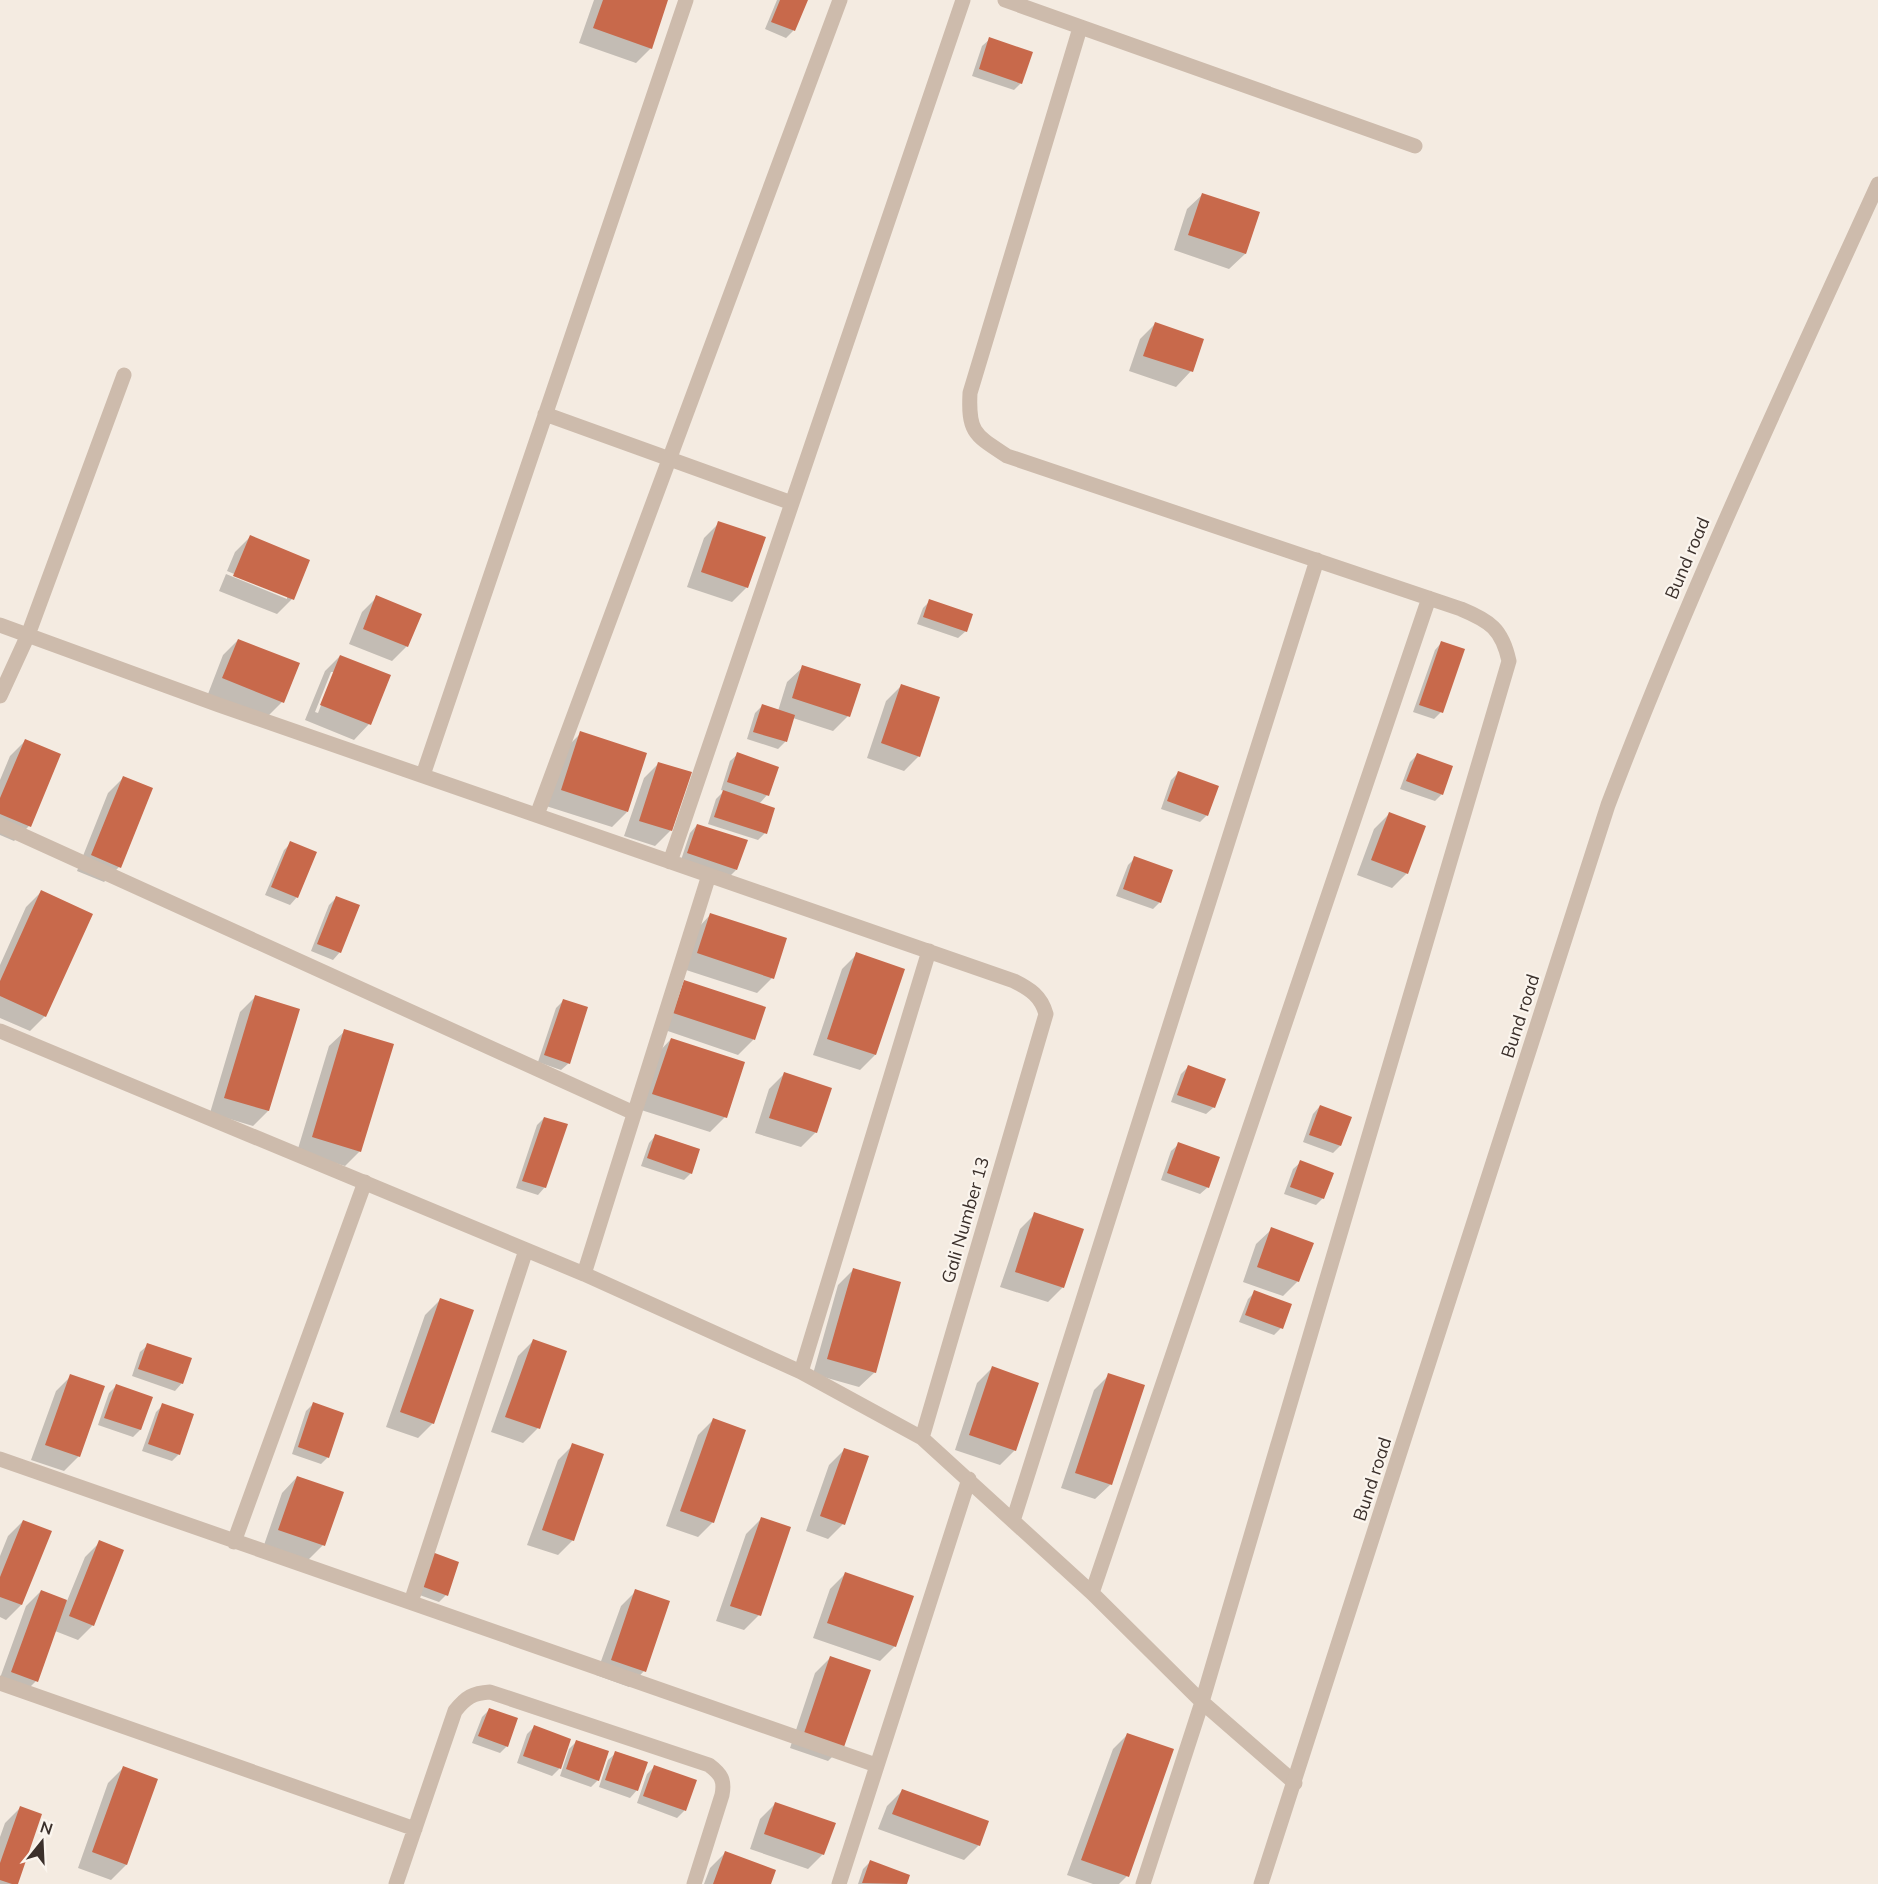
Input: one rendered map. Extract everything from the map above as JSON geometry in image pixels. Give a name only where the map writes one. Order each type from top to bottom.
[{"type":"street","points":[[423,775],[686,0]]},
{"type":"street","points":[[537,815],[840,0]]},
{"type":"street","points":[[670,862],[963,0]]},
{"type":"street","points":[[1005,0],[1415,146]]},
{"type":"street","points":[[1080,28],[970,393],[969,420],[981,439],[1007,456],[1429,598],[1486,620],[1504,639],[1509,661],[1202,1702],[1143,1884]]},
{"type":"street","name":"Bund road","points":[[1262,1884],[1608,806],[1657,677],[1716,539],[1878,184]]},
{"type":"street","points":[[0,696],[28,635],[124,375]]},
{"type":"street","points":[[545,414],[792,503]]},
{"type":"street","points":[[1013,1521],[1317,560]]},
{"type":"street","points":[[1092,1593],[1429,598]]},
{"type":"street","points":[[0,625],[929,951],[801,1372]]},
{"type":"street","points":[[0,825],[634,1113]]},
{"type":"street","points":[[584,1274],[709,875]]},
{"type":"street","name":"Gali Number 13","points":[[922,1438],[1046,1014],[1042,1001],[1030,989],[929,951]]},
{"type":"street","points":[[0,1031],[584,1274],[801,1372],[922,1438],[1092,1593],[1202,1702],[1295,1783]]},
{"type":"street","points":[[234,1542],[365,1182]]},
{"type":"street","points":[[411,1602],[526,1250]]},
{"type":"street","points":[[0,1459],[876,1765]]},
{"type":"street","points":[[839,1884],[969,1479]]},
{"type":"street","points":[[0,1683],[415,1829]]},
{"type":"street","points":[[396,1884],[455,1711],[465,1698],[477,1692],[490,1692],[709,1765],[719,1773],[724,1783],[722,1795],[694,1884]]},
{"type":"building","points":[[603,0],[668,0],[652,49],[593,28]]},
{"type":"building","points":[[780,0],[808,0],[795,31],[771,22]]},
{"type":"building","points":[[989,37],[1033,52],[1022,84],[979,69]]},
{"type":"building","points":[[1202,193],[1260,212],[1246,254],[1188,235]]},
{"type":"building","points":[[1155,322],[1204,339],[1193,372],[1143,356]]},
{"type":"building","points":[[718,521],[766,537],[748,588],[701,572]]},
{"type":"building","points":[[250,535],[310,560],[294,600],[233,576]]},
{"type":"building","points":[[376,595],[422,614],[408,647],[363,629]]},
{"type":"building","points":[[929,599],[973,614],[967,632],[923,617]]},
{"type":"building","points":[[238,639],[300,663],[284,703],[222,678]]},
{"type":"building","points":[[1441,641],[1465,649],[1443,713],[1419,705]]},
{"type":"building","points":[[340,655],[391,675],[371,725],[320,705]]},
{"type":"building","points":[[802,665],[861,684],[850,717],[792,698]]},
{"type":"building","points":[[901,684],[940,697],[920,757],[881,743]]},
{"type":"building","points":[[762,704],[795,715],[787,742],[753,732]]},
{"type":"building","points":[[580,731],[647,753],[628,812],[561,790]]},
{"type":"building","points":[[25,739],[61,754],[31,827],[0,814],[0,798]]},
{"type":"building","points":[[737,752],[779,767],[769,796],[727,782]]},
{"type":"building","points":[[1417,753],[1453,766],[1443,795],[1406,781]]},
{"type":"building","points":[[658,762],[692,772],[672,831],[639,821]]},
{"type":"building","points":[[1178,771],[1219,786],[1208,816],[1167,801]]},
{"type":"building","points":[[123,776],[153,788],[121,868],[91,855]]},
{"type":"building","points":[[723,790],[775,808],[767,834],[714,817]]},
{"type":"building","points":[[1389,812],[1426,826],[1408,874],[1371,860]]},
{"type":"building","points":[[697,824],[748,840],[737,870],[687,853]]},
{"type":"building","points":[[290,841],[317,852],[298,898],[271,887]]},
{"type":"building","points":[[1134,856],[1173,870],[1161,903],[1123,889]]},
{"type":"building","points":[[41,890],[93,914],[46,1017],[0,996],[0,981]]},
{"type":"building","points":[[336,896],[360,905],[341,953],[317,944]]},
{"type":"building","points":[[710,913],[787,938],[774,979],[697,953]]},
{"type":"building","points":[[856,952],[905,969],[876,1055],[827,1039]]},
{"type":"building","points":[[684,980],[766,1007],[755,1040],[673,1013]]},
{"type":"building","points":[[255,995],[300,1009],[269,1111],[224,1098]]},
{"type":"building","points":[[563,999],[588,1007],[570,1064],[544,1055]]},
{"type":"building","points":[[344,1029],[394,1044],[361,1152],[312,1137]]},
{"type":"building","points":[[671,1038],[745,1062],[727,1118],[652,1094]]},
{"type":"building","points":[[1188,1065],[1226,1079],[1215,1108],[1177,1095]]},
{"type":"building","points":[[784,1072],[832,1088],[817,1133],[769,1118]]},
{"type":"building","points":[[1320,1105],[1352,1117],[1341,1146],[1309,1135]]},
{"type":"building","points":[[544,1117],[568,1124],[546,1188],[522,1181]]},
{"type":"building","points":[[655,1134],[700,1149],[692,1174],[647,1158]]},
{"type":"building","points":[[1178,1142],[1220,1157],[1209,1188],[1167,1173]]},
{"type":"building","points":[[1300,1160],[1334,1173],[1324,1199],[1290,1187]]},
{"type":"building","points":[[1034,1212],[1084,1229],[1064,1288],[1015,1272]]},
{"type":"building","points":[[1271,1227],[1314,1243],[1299,1282],[1257,1267]]},
{"type":"building","points":[[853,1268],[901,1282],[876,1373],[827,1359]]},
{"type":"building","points":[[1254,1290],[1292,1304],[1283,1329],[1245,1315]]},
{"type":"building","points":[[440,1298],[474,1310],[434,1424],[400,1412]]},
{"type":"building","points":[[533,1339],[567,1351],[540,1429],[505,1417]]},
{"type":"building","points":[[147,1343],[192,1358],[183,1384],[138,1369]]},
{"type":"building","points":[[992,1366],[1039,1383],[1016,1451],[969,1435]]},
{"type":"building","points":[[1108,1373],[1145,1385],[1112,1485],[1075,1473]]},
{"type":"building","points":[[70,1374],[105,1386],[80,1457],[45,1445]]},
{"type":"building","points":[[116,1384],[153,1397],[141,1430],[104,1418]]},
{"type":"building","points":[[313,1402],[344,1413],[329,1458],[298,1447]]},
{"type":"building","points":[[162,1403],[194,1414],[180,1455],[148,1444]]},
{"type":"building","points":[[713,1418],[746,1430],[714,1523],[680,1511]]},
{"type":"building","points":[[572,1443],[604,1454],[574,1541],[542,1530]]},
{"type":"building","points":[[844,1448],[869,1456],[845,1525],[820,1516]]},
{"type":"building","points":[[297,1476],[344,1492],[325,1546],[278,1530]]},
{"type":"building","points":[[761,1517],[791,1527],[761,1616],[730,1606]]},
{"type":"building","points":[[23,1520],[52,1531],[22,1605],[0,1597],[0,1577]]},
{"type":"building","points":[[99,1540],[124,1550],[94,1626],[69,1616]]},
{"type":"building","points":[[432,1552],[459,1562],[448,1596],[421,1586]]},
{"type":"building","points":[[845,1572],[914,1596],[896,1647],[827,1623]]},
{"type":"building","points":[[635,1589],[670,1601],[646,1672],[611,1660]]},
{"type":"building","points":[[41,1590],[67,1600],[38,1682],[11,1672]]},
{"type":"building","points":[[830,1656],[871,1670],[844,1747],[804,1733]]},
{"type":"building","points":[[489,1708],[518,1718],[508,1747],[478,1736]]},
{"type":"building","points":[[534,1725],[571,1739],[561,1769],[523,1756]]},
{"type":"building","points":[[1127,1733],[1174,1749],[1129,1877],[1081,1860]]},
{"type":"building","points":[[576,1740],[609,1751],[599,1781],[566,1769]]},
{"type":"building","points":[[615,1751],[648,1762],[638,1791],[605,1780]]},
{"type":"building","points":[[654,1765],[697,1780],[686,1811],[643,1796]]},
{"type":"building","points":[[123,1766],[158,1779],[127,1865],[92,1852]]},
{"type":"building","points":[[902,1789],[989,1821],[980,1846],[892,1814]]},
{"type":"building","points":[[775,1802],[836,1823],[824,1855],[764,1834]]},
{"type":"building","points":[[20,1806],[42,1814],[18,1884],[12,1884],[0,1880],[0,1863]]},
{"type":"building","points":[[725,1851],[776,1870],[771,1884],[713,1884]]},
{"type":"building","points":[[870,1860],[910,1875],[907,1884],[862,1883]]}]
